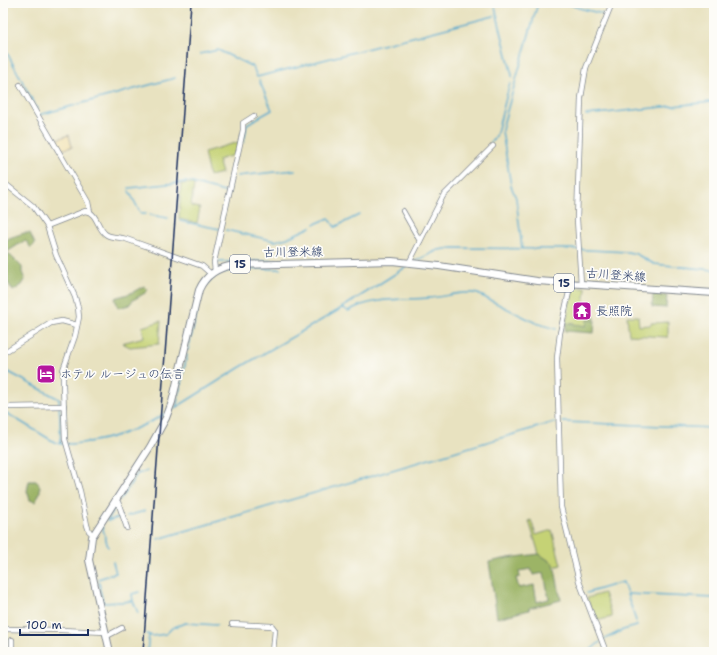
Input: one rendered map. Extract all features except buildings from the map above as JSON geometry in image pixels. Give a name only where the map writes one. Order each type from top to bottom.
[{"type":"main road","name":"古川登米線","points":[[213,272],[235,265],[373,261],[412,263],[525,280],[714,292]]},
{"type":"main road","points":[[110,652],[89,560],[93,535],[150,447],[166,418],[172,404],[199,290],[202,284],[213,272]]},
{"type":"street","points":[[581,284],[578,249],[578,204],[581,93],[586,68],[612,3]]},
{"type":"street","points":[[20,85],[88,202],[90,212],[103,232],[107,235],[124,238],[202,266],[213,272],[243,130],[243,123],[254,116]]},
{"type":"street","points":[[412,263],[420,241],[443,196],[493,146]]},
{"type":"street","points":[[3,182],[33,206],[47,226],[56,255],[75,297],[79,317],[63,370],[63,406],[67,445],[80,491],[87,525],[89,531],[93,535]]},
{"type":"street","points":[[47,226],[85,211],[90,212]]},
{"type":"street","points":[[403,211],[420,241]]},
{"type":"street","points":[[571,283],[560,333],[557,358],[561,507],[579,581],[606,652]]},
{"type":"street","points":[[3,353],[51,323],[62,321],[77,325]]},
{"type":"street","points":[[3,406],[63,406]]},
{"type":"street","points":[[115,500],[118,502],[127,528]]},
{"type":"street","points":[[232,624],[272,626],[275,630],[272,652]]},
{"type":"street","points":[[3,629],[61,630],[106,634],[122,628]]},
{"type":"street","points":[[12,640],[12,652]]},
{"type":"green space","points":[[239,142],[237,154],[218,160],[222,173],[209,176],[204,152]]},
{"type":"green space","points":[[191,183],[194,185],[191,206],[200,208],[197,223],[179,219],[181,184]]},
{"type":"green space","points":[[24,233],[30,233],[35,244],[31,248],[27,242],[24,241],[7,252],[22,267],[25,280],[22,285],[13,291],[3,275],[3,243],[9,238]]},
{"type":"green space","points":[[144,286],[148,290],[145,293],[133,300],[129,305],[118,308],[115,298],[131,293]]},
{"type":"green space","name":"長照院","points":[[574,288],[586,288],[583,316],[595,317],[595,320],[587,320],[587,326],[566,323],[572,290]]},
{"type":"green space","points":[[653,294],[667,296],[666,308],[652,307]]},
{"type":"green space","points":[[627,316],[638,316],[639,326],[651,325],[651,323],[668,322],[668,337],[629,335]]},
{"type":"green space","points":[[587,320],[595,320],[594,333],[565,331],[566,323],[586,326]]},
{"type":"green space","points":[[161,321],[159,344],[130,347],[122,343],[144,337],[142,327]]},
{"type":"green space","points":[[29,481],[36,481],[40,485],[39,494],[35,502],[30,500],[27,491]]},
{"type":"green space","points":[[531,520],[536,535],[552,530],[561,565],[554,567],[554,564],[539,554],[529,521]]},
{"type":"green space","points":[[539,554],[554,564],[561,600],[497,618],[489,562]],"holes":[[[531,569],[533,575],[544,573],[549,599],[537,602],[534,585],[519,588],[516,578],[520,577],[519,571]]]},
{"type":"green space","points":[[604,593],[612,617],[596,621],[587,598]]},
{"type":"sand","points":[[69,135],[72,147],[61,150],[55,140]]},
{"type":"waterway","points":[[494,3],[512,77]]},
{"type":"waterway","points":[[522,248],[516,198],[511,186],[502,131],[538,3]]},
{"type":"waterway","points":[[566,3],[603,14]]},
{"type":"waterway","points":[[200,54],[218,50],[253,67],[257,77],[494,16]]},
{"type":"waterway","points":[[4,47],[37,109]]},
{"type":"waterway","points":[[39,115],[175,78]]},
{"type":"waterway","points":[[244,142],[247,124],[272,110],[259,80]]},
{"type":"waterway","points":[[491,142],[496,136],[510,83]]},
{"type":"waterway","points":[[586,115],[711,102]]},
{"type":"waterway","points":[[237,176],[295,170]]},
{"type":"waterway","points":[[129,188],[187,182]]},
{"type":"waterway","points":[[190,182],[228,193]]},
{"type":"waterway","points":[[129,191],[141,214],[146,214]]},
{"type":"waterway","points":[[150,215],[168,218]]},
{"type":"waterway","points":[[315,224],[329,218],[335,227],[359,215]]},
{"type":"waterway","points":[[180,221],[220,229]]},
{"type":"waterway","points":[[226,230],[275,241],[287,238],[311,227]]},
{"type":"waterway","points":[[416,261],[438,250],[453,248],[570,249],[628,252],[636,254],[654,264],[714,270]]},
{"type":"waterway","points":[[219,262],[312,260]]},
{"type":"waterway","points":[[172,410],[239,368],[337,311],[409,265]]},
{"type":"waterway","points":[[218,275],[240,269],[280,269]]},
{"type":"waterway","points":[[203,288],[215,276]]},
{"type":"waterway","points":[[342,307],[348,311],[367,303],[377,301],[429,298],[460,293],[472,293],[478,294],[536,323],[556,329]]},
{"type":"waterway","points":[[188,350],[197,312]]},
{"type":"waterway","points":[[176,408],[187,355]]},
{"type":"waterway","points":[[3,369],[59,399],[61,444]]},
{"type":"waterway","points":[[3,411],[56,443],[66,444],[92,442],[114,436],[135,429],[165,414]]},
{"type":"waterway","points":[[158,539],[555,422]]},
{"type":"waterway","points":[[563,422],[714,428]]},
{"type":"waterway","points":[[120,500],[137,474],[147,471]]},
{"type":"waterway","points":[[117,504],[107,521],[121,517]]},
{"type":"waterway","points":[[127,516],[145,511]]},
{"type":"waterway","points":[[102,526],[108,547]]},
{"type":"waterway","points":[[98,579],[116,573],[113,562]]},
{"type":"waterway","points":[[99,582],[100,588]]},
{"type":"waterway","points":[[587,593],[623,582],[627,594]]},
{"type":"waterway","points":[[100,590],[103,602],[105,603],[133,601]]},
{"type":"waterway","points":[[138,613],[132,594],[139,592]]},
{"type":"waterway","points":[[636,621],[627,594],[714,598]]},
{"type":"waterway","points":[[147,634],[152,636],[166,634],[172,628],[185,623],[217,625]]},
{"type":"waterway","points":[[603,640],[637,625]]},
{"type":"waterway","points":[[147,652],[149,635]]},
{"type":"waterway","points":[[588,652],[600,642]]},
{"type":"railway","points":[[143,652],[191,3]]},
{"type":"place","name":"長照院","points":[[582,311]]},
{"type":"place","name":"ホテル ルージュの伝言","points":[[46,374]]}]
